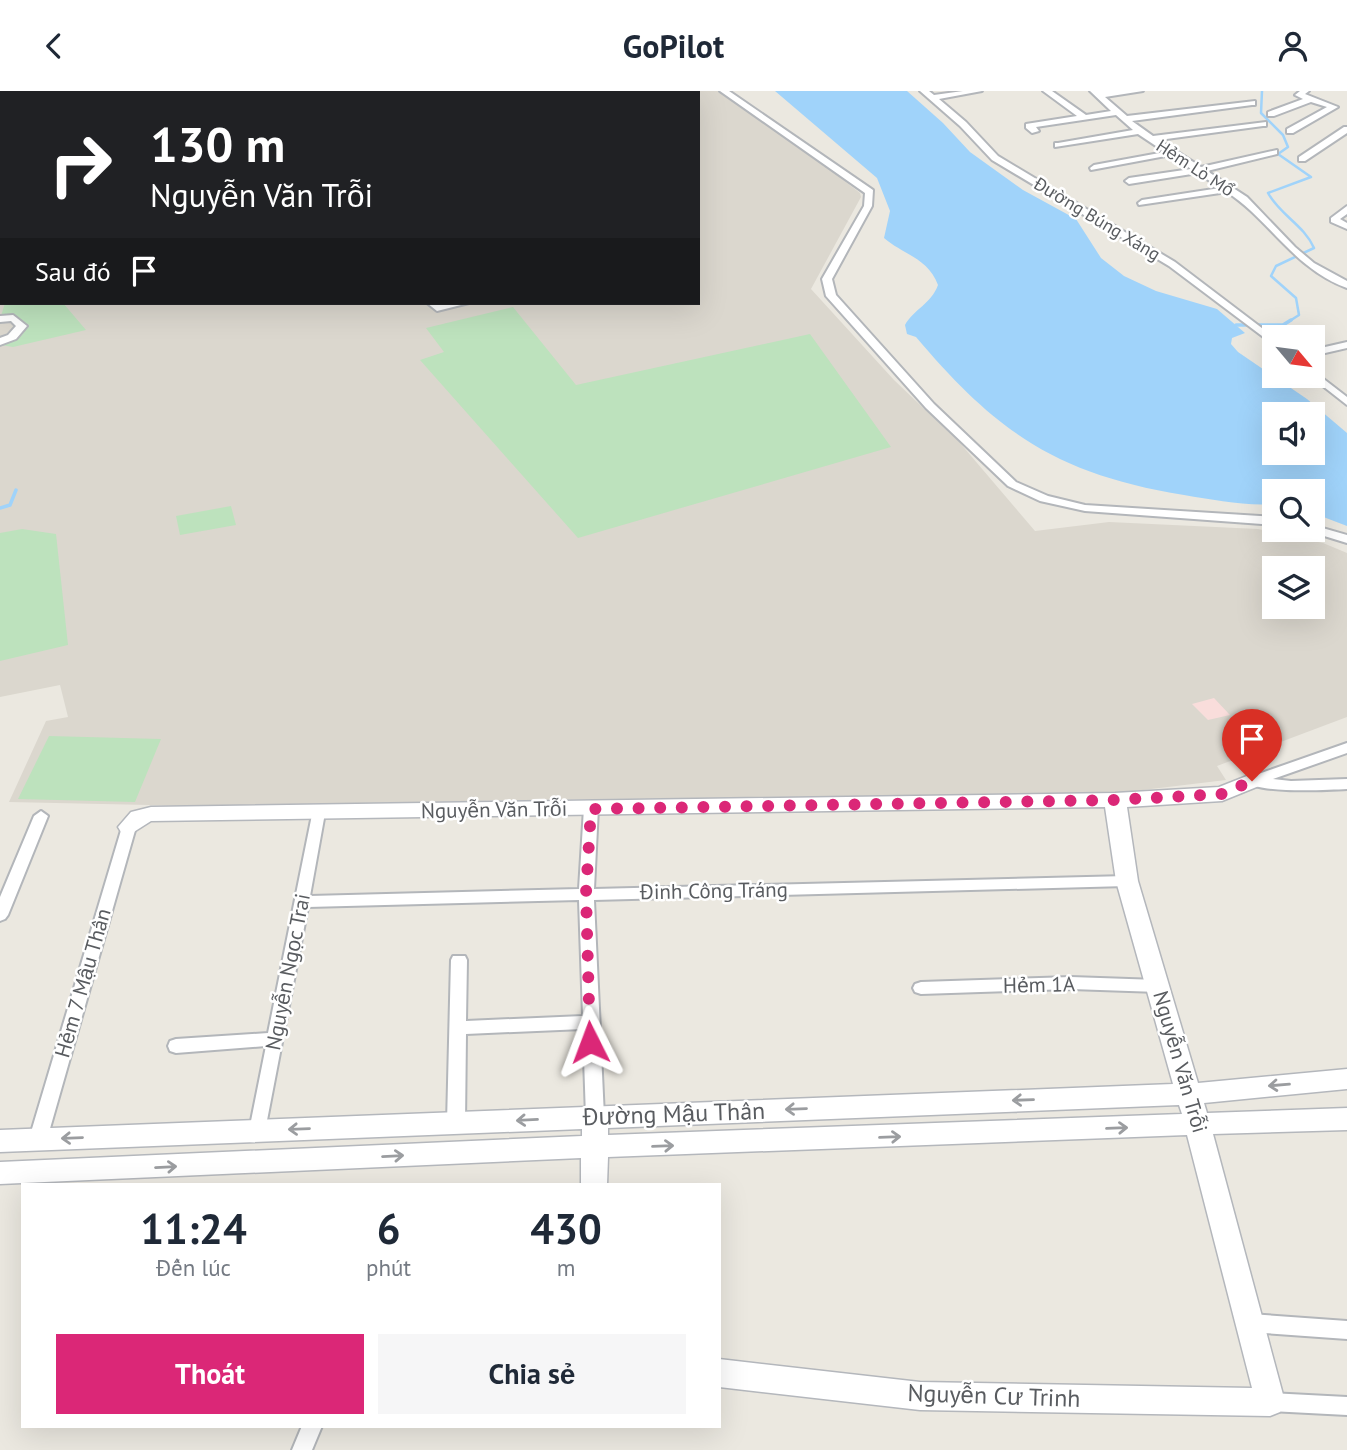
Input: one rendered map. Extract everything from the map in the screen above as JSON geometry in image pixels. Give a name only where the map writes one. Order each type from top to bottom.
[{"type":"main road","name":"Nguyễn Văn Trỗi","points":[[129,827],[139,817],[151,814],[1115,800],[1222,794],[1252,781]]},
{"type":"main road","name":"Nguyễn Văn Trỗi","points":[[1115,800],[1127,881],[1198,1126],[1250,1324]]},
{"type":"main road","name":"Đường Mậu Thân","points":[[0,1140],[1189,1094],[1347,1079]]},
{"type":"main road","points":[[594,1183],[595,1117]]},
{"type":"main road","name":"Đường Mậu Thân","points":[[0,1173],[1347,1119]]},
{"type":"main road","points":[[115,1170],[125,1136]]},
{"type":"main road","points":[[1250,1324],[1270,1402]]},
{"type":"main road","name":"Nguyễn Cư Trinh","points":[[721,1374],[920,1396],[1270,1402]]},
{"type":"street","points":[[724,91],[870,192],[868,206],[827,279],[831,296],[930,406],[1012,484],[1044,499],[1085,508],[1262,520]]},
{"type":"street","name":"Đường Búng Xáng","points":[[924,91],[963,124],[995,158],[1172,264],[1262,333]]},
{"type":"street","points":[[933,98],[978,91]]},
{"type":"street","points":[[1048,91],[1084,117]]},
{"type":"street","points":[[1096,93],[1139,91]]},
{"type":"street","points":[[1290,131],[1334,107],[1299,95],[1305,91]]},
{"type":"street","name":"Hẻm Lò Mổ","points":[[1096,93],[1150,139],[1250,204],[1292,250],[1311,265],[1347,285]]},
{"type":"street","points":[[1271,114],[1311,99]]},
{"type":"street","points":[[1126,119],[1252,103]]},
{"type":"street","points":[[1035,131],[1029,126],[1118,112]]},
{"type":"street","points":[[1150,139],[1263,124]]},
{"type":"street","points":[[1302,159],[1347,129]]},
{"type":"street","points":[[1058,145],[1139,131]]},
{"type":"street","points":[[1129,181],[1200,170],[1274,152]]},
{"type":"street","points":[[1094,168],[1171,153]]},
{"type":"street","points":[[1142,203],[1228,189]]},
{"type":"street","points":[[1347,209],[1334,220],[1347,226]]},
{"type":"street","points":[[1324,272],[1339,269]]},
{"type":"street","points":[[434,305],[437,308],[453,305]]},
{"type":"street","points":[[0,319],[13,318],[22,326],[12,337],[0,342]]},
{"type":"street","points":[[1325,349],[1347,345]]},
{"type":"street","points":[[1325,384],[1347,402]]},
{"type":"street","points":[[1325,532],[1347,539]]},
{"type":"street","name":"Nguyễn Văn Trỗi","points":[[1252,781],[1347,748]]},
{"type":"street","name":"Nguyễn Văn Trỗi","points":[[1252,781],[1291,786],[1347,783]]},
{"type":"street","points":[[591,809],[586,893],[589,1022],[595,1117]]},
{"type":"street","name":"Nguyễn Ngọc Trai","points":[[258,1131],[318,813]]},
{"type":"street","points":[[0,915],[41,816]]},
{"type":"street","name":"Hẻm 7 Mậu Thân","points":[[38,1139],[129,827]]},
{"type":"street","name":"Đinh Công Tráng","points":[[302,902],[1127,881]]},
{"type":"street","points":[[456,1123],[460,1028],[459,960]]},
{"type":"street","name":"Hẻm 1A","points":[[921,988],[1071,983],[1158,986]]},
{"type":"street","points":[[460,1028],[589,1022]]},
{"type":"street","points":[[176,1047],[276,1039]]},
{"type":"street","points":[[1250,1324],[1347,1330]]},
{"type":"street","name":"Nguyễn Cư Trinh","points":[[1270,1402],[1347,1406]]},
{"type":"street","points":[[302,1450],[311,1428]]},
{"type":"shaded area","points":[[700,91],[729,91],[860,193],[861,197],[811,289],[894,380],[960,443],[1035,531],[1109,522],[1258,529],[1262,530],[1262,542],[1318,542],[1347,553],[1347,717],[1217,766],[1226,780],[1093,796],[586,799],[196,806],[9,802],[46,721],[68,717],[60,685],[0,697],[0,305],[700,305]]},
{"type":"shaded area","points":[[1214,698],[1230,715],[1208,720],[1192,704]]},
{"type":"green space","points":[[4,305],[65,305],[86,330],[13,347],[1,345],[21,336],[29,325],[14,315],[1,316]]},
{"type":"green space","points":[[513,307],[576,385],[810,334],[891,447],[578,538],[420,360],[444,352],[426,328]]},
{"type":"green space","points":[[231,506],[236,525],[180,535],[176,516]]},
{"type":"green space","points":[[22,529],[56,534],[68,645],[0,661],[0,533]]},
{"type":"green space","points":[[49,736],[161,739],[135,802],[18,799]]},
{"type":"water","points":[[775,91],[907,91],[970,152],[1023,190],[1076,219],[1101,258],[1124,276],[1156,291],[1217,309],[1245,333],[1232,338],[1231,344],[1262,368],[1262,389],[1292,389],[1311,402],[1262,402],[1262,465],[1325,465],[1325,414],[1347,433],[1347,526],[1325,518],[1325,479],[1262,479],[1262,504],[1229,502],[1140,486],[1100,475],[1034,445],[975,400],[916,337],[907,334],[905,325],[931,297],[938,285],[922,263],[884,238],[890,211],[877,178]]},
{"type":"waterway","points":[[1262,91],[1261,113],[1283,135],[1288,147],[1278,154],[1311,177],[1268,193],[1314,248],[1276,266],[1271,276],[1296,298],[1299,315],[1288,322]]},
{"type":"waterway","points":[[1236,325],[1283,325],[1291,320]]},
{"type":"waterway","points":[[0,508],[10,505],[16,490]]},
{"type":"route","points":[[590,1042],[586,893],[591,809],[1115,800],[1222,794],[1252,781]]}]
